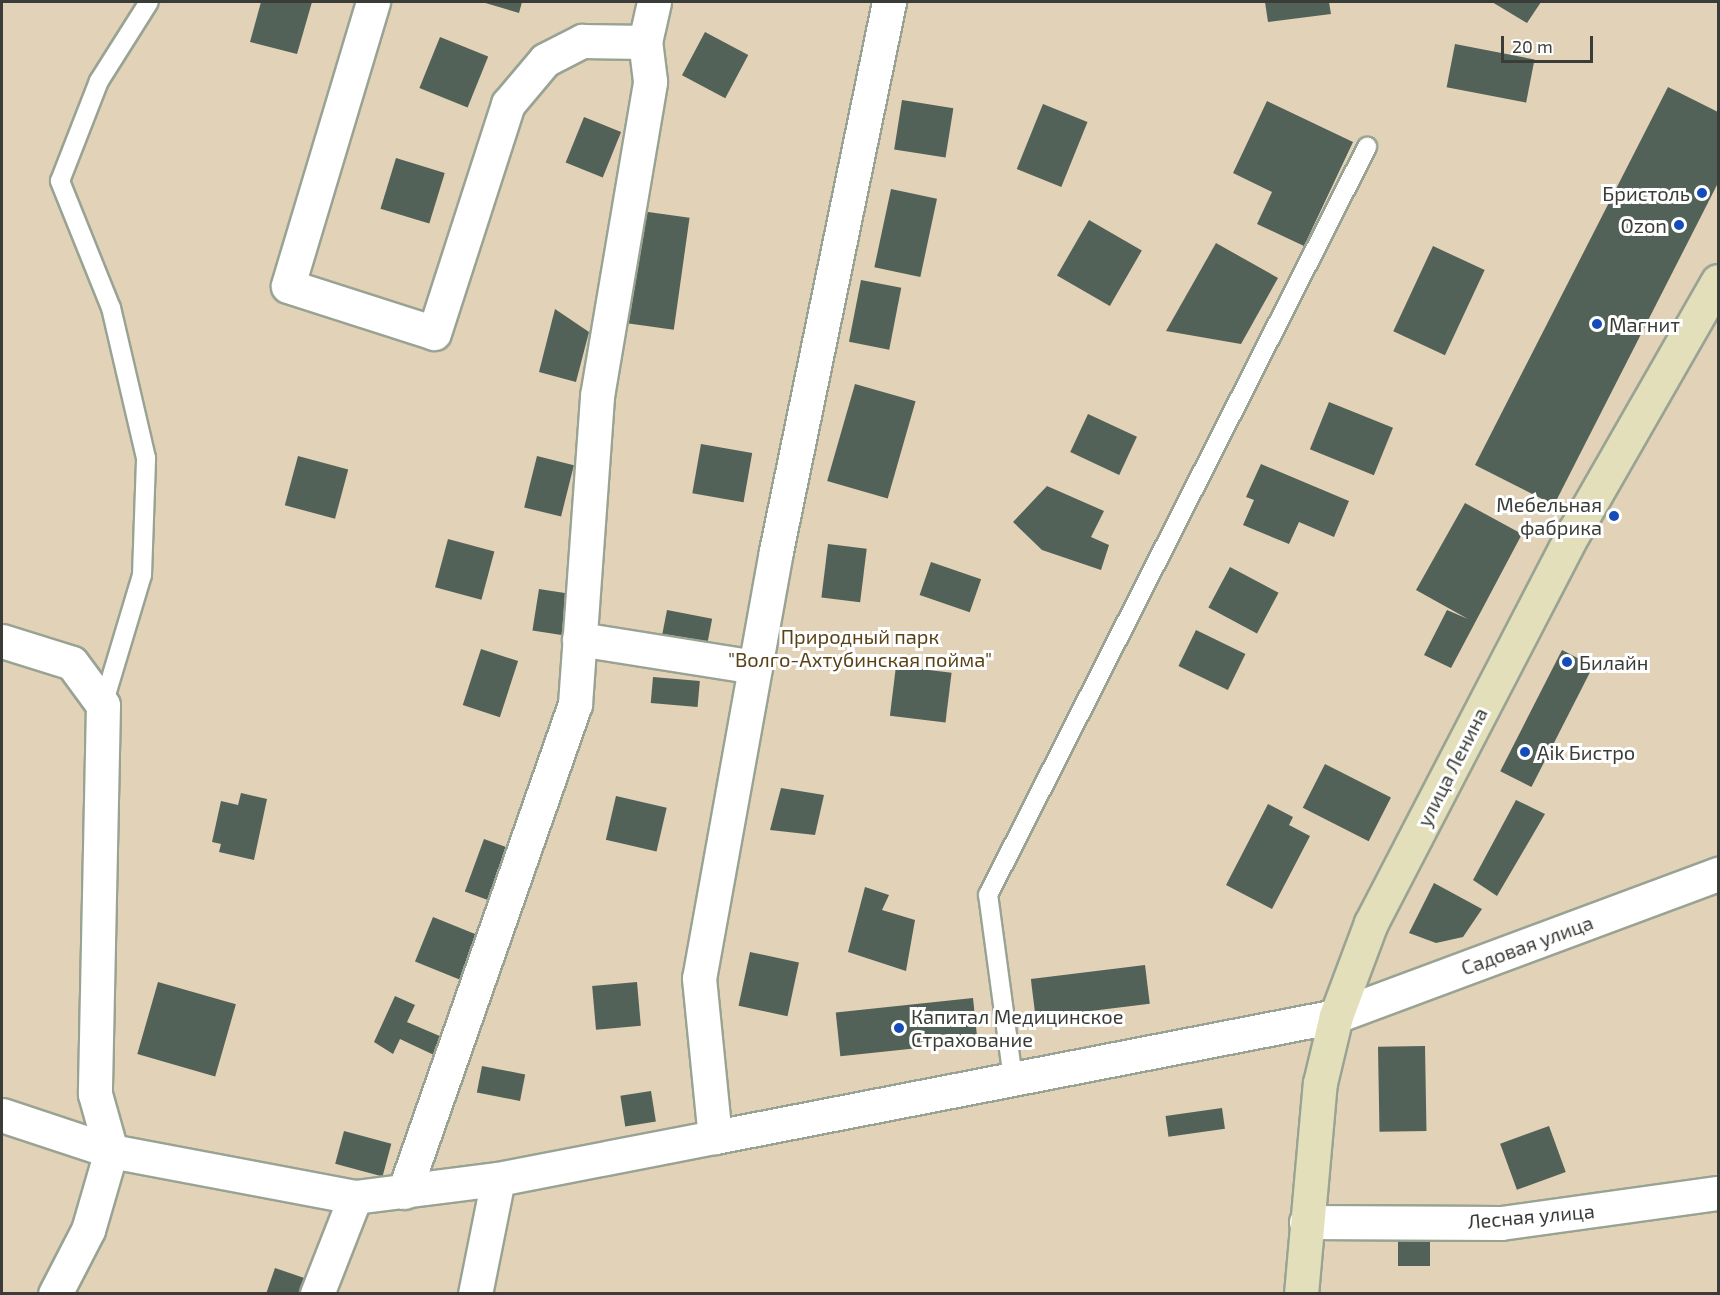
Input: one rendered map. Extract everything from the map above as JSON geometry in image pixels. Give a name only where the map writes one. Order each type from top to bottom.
[{"type":"street","points":[[373,2],[288,286],[434,333],[508,104],[544,60],[582,40],[645,42]]},
{"type":"street","points":[[404,1192],[575,704],[597,396],[650,81],[645,42],[654,2]]},
{"type":"street","points":[[715,1137],[699,978],[756,667],[889,2]]},
{"type":"street","name":"улица Ленина","points":[[1301,1293],[1320,1083],[1336,1016],[1371,923],[1574,532],[1719,281]]},
{"type":"street","points":[[579,639],[756,667]]},
{"type":"street","points":[[2,641],[72,663],[103,705],[95,1094],[111,1152],[88,1230],[55,1293]]},
{"type":"street","name":"Садовая улица","points":[[2,1115],[111,1152],[355,1197],[498,1179],[1336,1016],[1719,874]]},
{"type":"street","points":[[475,1293],[498,1179]]},
{"type":"street","points":[[317,1293],[355,1197]]},
{"type":"street","name":"Лесная улица","points":[[1306,1222],[1500,1223],[1717,1199]]},
{"type":"lane","points":[[103,705],[142,575],[147,458],[111,308],[60,181],[99,81],[149,2]]},
{"type":"lane","points":[[1013,1079],[988,895],[1367,147]]},
{"type":"green space","name":"Природный парк \"Волго-Ахтубинская пойма\"","points":[[2,2],[1718,2],[1718,1293],[2,1293]]},
{"type":"building","points":[[261,2],[312,2],[297,54],[250,42]]},
{"type":"building","points":[[482,2],[522,2],[519,13]]},
{"type":"building","points":[[1265,2],[1329,2],[1331,14],[1268,22]]},
{"type":"building","points":[[1492,2],[1541,2],[1527,23]]},
{"type":"building","points":[[705,32],[748,55],[725,98],[682,75]]},
{"type":"building","points":[[440,37],[488,56],[468,107],[419,88]]},
{"type":"building","points":[[1455,44],[1535,59],[1526,103],[1447,87]]},
{"type":"building","name":"Магнит","points":[[1668,87],[1718,112],[1718,183],[1554,505],[1475,465]]},
{"type":"building","points":[[902,100],[953,108],[946,158],[894,149]]},
{"type":"building","points":[[1267,101],[1353,142],[1304,246],[1257,224],[1272,192],[1233,173]]},
{"type":"building","points":[[1043,104],[1088,122],[1061,187],[1017,169]]},
{"type":"building","points":[[584,117],[621,132],[603,177],[566,162]]},
{"type":"building","points":[[396,158],[445,173],[429,224],[381,209]]},
{"type":"building","points":[[891,189],[937,199],[920,277],[874,267]]},
{"type":"building","points":[[641,211],[690,218],[674,330],[625,323]]},
{"type":"building","points":[[1089,220],[1142,250],[1110,306],[1057,275]]},
{"type":"building","points":[[1216,243],[1278,278],[1241,344],[1166,331]]},
{"type":"building","points":[[1433,246],[1485,270],[1445,355],[1393,331]]},
{"type":"building","points":[[861,280],[901,288],[889,350],[849,342]]},
{"type":"building","points":[[555,309],[589,332],[576,382],[539,372]]},
{"type":"building","points":[[855,384],[916,401],[888,498],[827,481]]},
{"type":"building","points":[[1329,402],[1393,428],[1374,475],[1310,449]]},
{"type":"building","points":[[1088,414],[1137,437],[1119,475],[1070,452]]},
{"type":"building","points":[[701,444],[752,453],[744,502],[692,493]]},
{"type":"building","points":[[298,456],[348,469],[335,519],[285,505]]},
{"type":"building","points":[[537,456],[574,465],[561,517],[524,507]]},
{"type":"building","points":[[1261,464],[1349,501],[1334,537],[1299,522],[1289,544],[1243,525],[1254,500],[1246,497]]},
{"type":"building","points":[[1047,486],[1104,511],[1091,537],[1109,545],[1101,570],[1042,550],[1013,522]]},
{"type":"building","points":[[1465,503],[1522,534],[1451,668],[1424,655],[1447,610],[1468,619],[1416,590]]},
{"type":"building","points":[[448,539],[494,551],[481,600],[435,587]]},
{"type":"building","points":[[828,544],[867,549],[860,602],[821,598]]},
{"type":"building","points":[[931,562],[981,579],[970,612],[920,595]]},
{"type":"building","points":[[1230,567],[1279,593],[1257,633],[1208,608]]},
{"type":"building","points":[[539,589],[570,594],[563,635],[532,630]]},
{"type":"building","points":[[667,610],[712,619],[707,647],[661,638]]},
{"type":"building","points":[[1196,630],[1245,654],[1228,690],[1178,666]]},
{"type":"building","points":[[481,649],[518,661],[500,717],[463,705]]},
{"type":"building","points":[[1562,650],[1593,666],[1531,787],[1500,771]]},
{"type":"building","points":[[896,666],[952,673],[945,722],[890,716]]},
{"type":"building","points":[[653,677],[700,681],[698,707],[651,703]]},
{"type":"building","points":[[1325,764],[1391,798],[1369,841],[1303,808]]},
{"type":"building","points":[[781,788],[824,795],[815,835],[770,830]]},
{"type":"building","points":[[241,793],[267,799],[254,860],[219,852],[221,844],[212,842],[221,801],[238,805]]},
{"type":"building","points":[[616,796],[667,808],[657,852],[606,840]]},
{"type":"building","points":[[1516,800],[1545,814],[1497,896],[1473,880]]},
{"type":"building","points":[[1268,804],[1293,817],[1289,825],[1310,836],[1272,909],[1226,885]]},
{"type":"building","points":[[484,839],[512,849],[493,902],[465,892]]},
{"type":"building","points":[[1434,883],[1482,909],[1463,937],[1436,943],[1409,933]]},
{"type":"building","points":[[865,887],[889,895],[882,910],[915,920],[906,971],[848,952]]},
{"type":"building","points":[[433,917],[478,935],[460,979],[415,962]]},
{"type":"building","points":[[750,952],[799,962],[787,1016],[739,1006]]},
{"type":"building","points":[[1145,965],[1150,1004],[1036,1018],[1031,979]]},
{"type":"building","points":[[158,982],[236,1004],[215,1076],[137,1054]]},
{"type":"building","points":[[637,982],[641,1026],[596,1030],[592,986]]},
{"type":"building","points":[[395,996],[415,1005],[407,1022],[442,1037],[434,1055],[400,1039],[393,1054],[374,1042]]},
{"type":"building","points":[[973,998],[978,1042],[840,1056],[836,1012]]},
{"type":"building","points":[[1425,1046],[1426,1131],[1379,1132],[1378,1047]]},
{"type":"building","points":[[482,1066],[525,1074],[520,1101],[477,1093]]},
{"type":"building","points":[[651,1091],[656,1122],[625,1126],[620,1096]]},
{"type":"building","points":[[1222,1108],[1225,1129],[1168,1137],[1166,1116]]},
{"type":"building","points":[[1549,1126],[1566,1172],[1517,1190],[1500,1144]]},
{"type":"building","points":[[344,1131],[391,1144],[383,1177],[335,1164]]},
{"type":"building","points":[[1398,1237],[1430,1237],[1430,1266],[1398,1266]]},
{"type":"building","points":[[275,1268],[313,1281],[308,1294],[266,1294]]},
{"type":"place","name":"Бристоль","points":[[1702,193]]},
{"type":"place","name":"Ozon","points":[[1679,225]]},
{"type":"place","name":"Магнит","points":[[1597,324]]},
{"type":"place","name":"Мебельная фабрика","points":[[1614,516]]},
{"type":"place","name":"Билайн","points":[[1567,662]]},
{"type":"place","name":"Aik Бистро","points":[[1525,752]]},
{"type":"place","name":"Капитал Медицинское Страхование","points":[[899,1028]]}]
